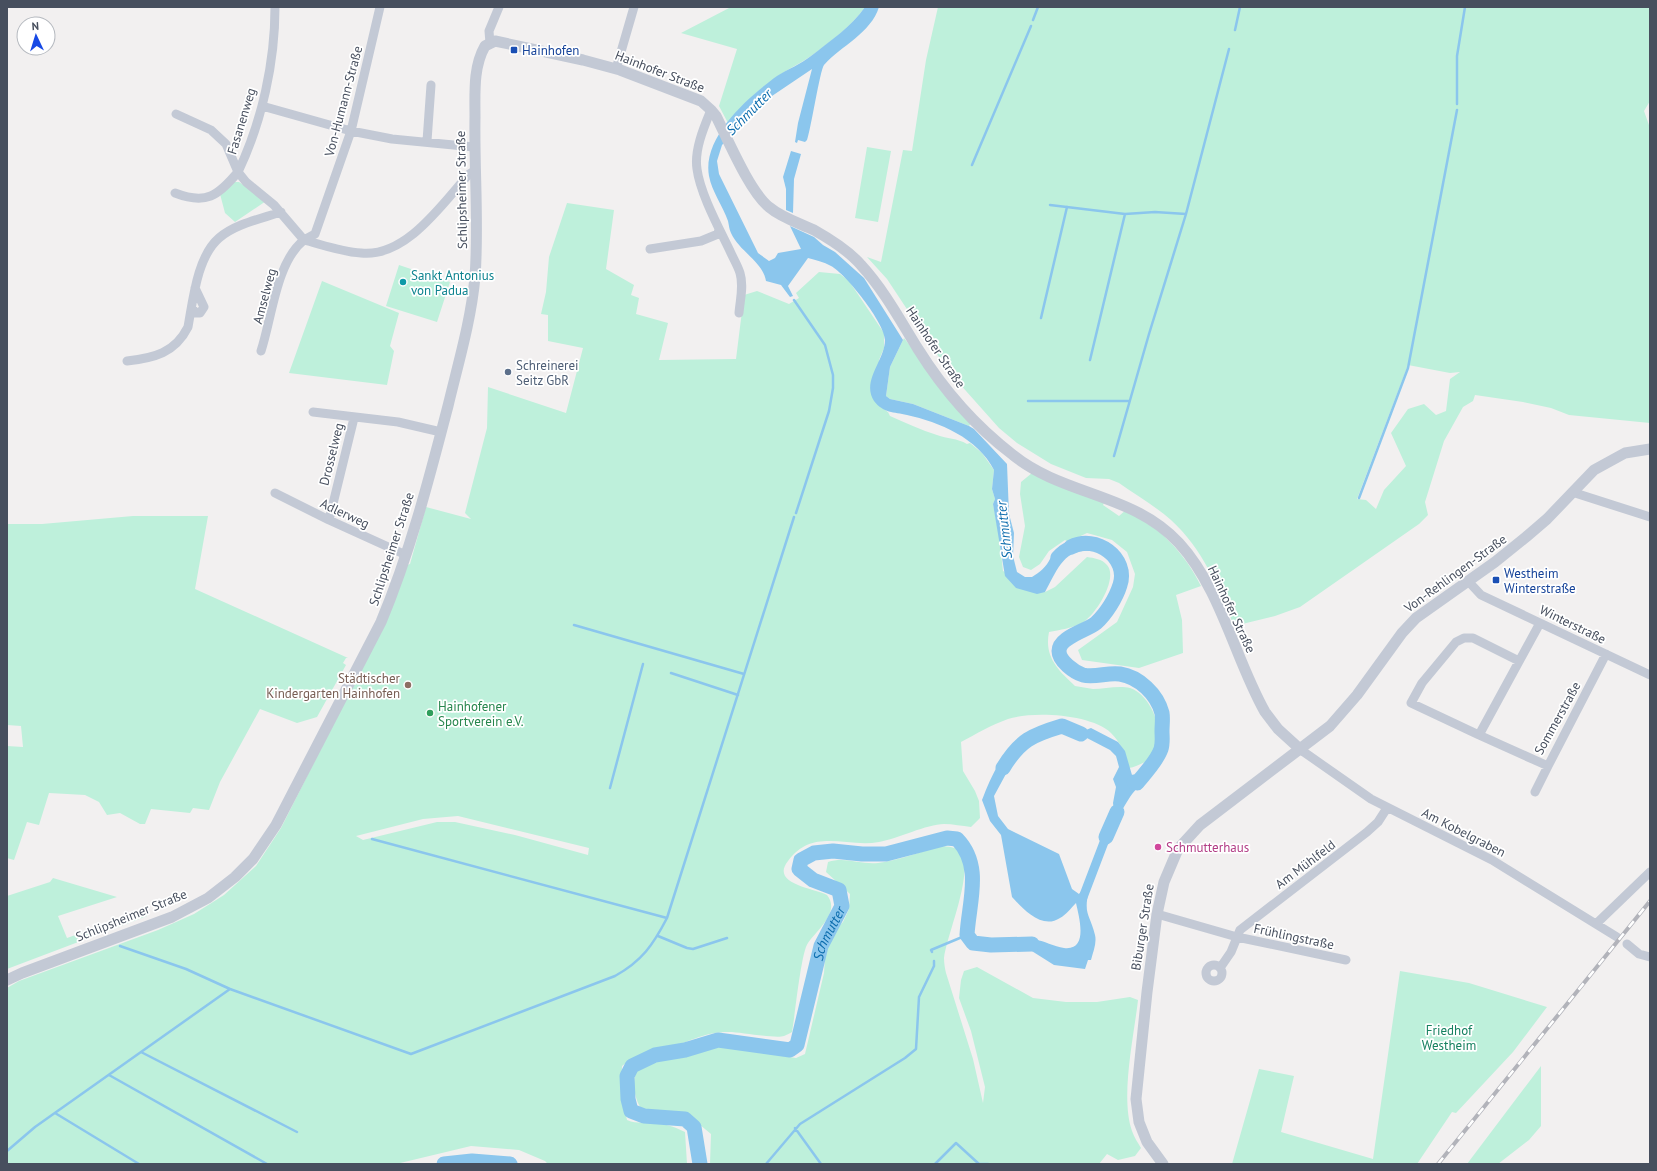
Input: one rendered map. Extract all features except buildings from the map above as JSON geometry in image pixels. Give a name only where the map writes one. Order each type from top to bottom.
[{"type":"street","name":"Fasanenweg","points":[[275,7],[275,29],[262,106],[250,144],[238,172],[246,182],[281,212],[304,240]]},
{"type":"street","name":"Von-Humann-Straße","points":[[304,240],[315,234],[351,131],[380,7]]},
{"type":"street","points":[[490,43],[489,30],[500,7]]},
{"type":"street","points":[[616,69],[634,7]]},
{"type":"street","name":"Hainhofer Straße","points":[[490,43],[495,41],[515,45],[616,69],[701,101],[714,113],[757,195],[768,207],[782,216],[830,239],[860,263],[880,288],[919,351],[946,390],[980,427],[1014,457],[1045,475],[1139,512],[1159,524],[1180,544],[1202,575],[1265,712],[1281,732],[1300,750]]},
{"type":"street","name":"Schlipsheimer Straße","points":[[7,980],[172,916],[208,898],[235,877],[253,858],[276,825],[381,622],[406,555],[441,432],[466,334],[474,283],[477,244],[474,147],[477,66],[481,53],[490,43]]},
{"type":"street","points":[[427,141],[432,85]]},
{"type":"street","points":[[262,106],[351,131],[392,139],[427,141],[474,147]]},
{"type":"street","points":[[714,113],[706,123],[696,157],[697,169],[700,182],[719,229],[741,273],[742,289],[739,313]]},
{"type":"street","points":[[175,193],[190,199],[200,199],[219,191],[238,172],[226,144],[211,130],[176,114]]},
{"type":"street","points":[[304,240],[362,253],[374,253],[386,249],[422,227],[469,174],[474,171]]},
{"type":"street","points":[[127,360],[144,359],[161,355],[170,350],[184,335],[188,327],[195,288],[201,266],[211,247],[218,239],[242,226],[281,212]]},
{"type":"street","points":[[650,249],[701,241],[718,234],[719,229]]},
{"type":"street","name":"Amselweg","points":[[261,351],[285,265],[299,244],[304,240]]},
{"type":"street","name":"Drosselweg","points":[[313,412],[398,422],[441,432]]},
{"type":"street","name":"Drosselweg","points":[[329,520],[354,418]]},
{"type":"street","name":"Von-Rehlingen-Straße","points":[[1300,750],[1330,726],[1344,712],[1408,625],[1426,610],[1468,581],[1526,537],[1547,519],[1594,470],[1609,460],[1625,453],[1650,449]]},
{"type":"street","points":[[1572,492],[1650,517]]},
{"type":"street","name":"Adlerweg","points":[[275,494],[406,555]]},
{"type":"street","name":"Winterstraße","points":[[1468,581],[1481,595],[1650,675]]},
{"type":"street","points":[[1479,735],[1540,623]]},
{"type":"street","name":"Sommerstraße","points":[[1519,661],[1473,638],[1464,638],[1456,642],[1418,689],[1411,703],[1548,766],[1606,654]]},
{"type":"street","name":"Am Kobelgraben","points":[[1300,750],[1371,799],[1492,860],[1570,909],[1597,923],[1617,937]]},
{"type":"street","name":"Biburger Straße","points":[[1163,1164],[1148,1142],[1139,1122],[1136,1099],[1146,992],[1156,914],[1161,890],[1170,864],[1186,839],[1213,816],[1300,750]]},
{"type":"street","points":[[1535,792],[1548,766]]},
{"type":"street","name":"Am Mühlfeld","points":[[1237,937],[1244,927],[1367,832],[1378,822],[1387,808]]},
{"type":"street","points":[[1597,923],[1650,872]]},
{"type":"street","name":"Frühlingstraße","points":[[1156,914],[1237,937],[1346,960]]},
{"type":"street","name":"Frühlingstraße","points":[[1220,968],[1232,952],[1237,937]]},
{"type":"street","points":[[1627,944],[1639,954],[1650,957]]},
{"type":"green space","points":[[731,7],[865,7],[854,21],[833,40],[807,59],[770,82],[745,104],[728,123],[719,106],[737,49],[681,33]]},
{"type":"green space","points":[[938,7],[1650,7],[1650,101],[1644,111],[1650,128],[1650,423],[1569,415],[1551,408],[1523,402],[1475,395],[1473,401],[1463,407],[1444,441],[1425,502],[1428,515],[1419,524],[1300,607],[1275,616],[1234,626],[1216,583],[1201,556],[1182,531],[1159,510],[1119,483],[1109,479],[1086,478],[1051,464],[1017,443],[999,428],[958,382],[936,353],[887,279],[867,257],[881,262],[903,150],[912,151],[926,60]],"holes":[[[1408,365],[1450,373],[1460,372],[1450,379],[1446,411],[1436,415],[1424,404],[1408,409],[1391,433],[1406,466],[1384,490],[1376,509],[1366,500],[1357,499]]]},
{"type":"green space","points":[[867,147],[891,151],[878,222],[855,218]]},
{"type":"green space","points":[[234,182],[239,182],[266,201],[235,222],[225,213],[220,194]]},
{"type":"green space","points":[[567,203],[614,210],[606,269],[634,285],[631,295],[639,298],[636,314],[668,323],[659,360],[736,359],[744,295],[757,291],[789,304],[799,298],[796,293],[819,272],[840,274],[849,281],[884,333],[884,348],[879,360],[881,407],[888,412],[890,416],[919,429],[967,444],[970,443],[982,453],[994,470],[992,489],[995,499],[993,504],[999,535],[1003,571],[1045,592],[1055,587],[1087,557],[1100,560],[1107,565],[1110,571],[1110,579],[1108,587],[1099,605],[1082,623],[1070,628],[1049,632],[1049,649],[1058,668],[1075,686],[1093,689],[1126,687],[1137,692],[1143,697],[1149,704],[1156,720],[1159,737],[1157,750],[1147,761],[1129,768],[1123,749],[1115,737],[1102,727],[1090,722],[1076,718],[1046,715],[1032,715],[1008,719],[961,742],[963,771],[979,801],[980,818],[971,827],[947,824],[937,825],[879,842],[819,842],[808,845],[798,851],[788,861],[784,869],[785,875],[789,880],[796,884],[827,895],[831,901],[831,908],[826,921],[805,949],[792,1032],[780,1037],[720,1032],[698,1037],[678,1045],[633,1058],[622,1066],[621,1093],[627,1120],[663,1124],[685,1132],[687,1164],[548,1164],[545,1161],[519,1150],[471,1146],[396,1164],[7,1164],[7,988],[19,981],[158,930],[194,914],[224,895],[256,866],[281,828],[360,671],[407,565],[410,564],[426,507],[471,519],[465,513],[487,428],[488,387],[566,413],[583,348],[548,341],[548,315],[541,314],[546,292],[549,257]],"holes":[[[458,816],[589,848],[588,855],[515,835],[455,822],[437,822],[363,840],[356,836],[423,819]]]},
{"type":"green space","points":[[399,265],[450,282],[437,322],[386,306]]},
{"type":"green space","points":[[322,281],[399,313],[390,346],[394,351],[387,385],[289,373]]},
{"type":"green space","points":[[904,338],[971,423],[969,426],[913,404],[890,399],[886,396],[890,367]]},
{"type":"green space","points":[[1032,473],[1105,501],[1103,505],[1119,516],[1127,509],[1150,524],[1179,552],[1195,574],[1201,586],[1176,595],[1182,620],[1183,653],[1139,668],[1082,660],[1078,650],[1117,622],[1133,587],[1135,574],[1127,552],[1112,540],[1087,533],[1068,542],[1065,540],[1049,551],[1040,564],[1031,570],[1023,567],[1019,557],[1025,526],[1020,494],[1021,482]]},
{"type":"green space","points":[[133,516],[208,516],[195,589],[348,658],[346,658],[343,663],[346,665],[317,717],[297,723],[260,709],[220,782],[209,810],[193,808],[190,813],[151,809],[145,824],[140,824],[120,813],[107,815],[99,802],[85,795],[49,793],[39,825],[27,822],[14,860],[7,858],[7,746],[23,747],[21,726],[7,725],[7,524],[42,524]]},
{"type":"green space","points":[[941,846],[957,849],[961,853],[964,862],[962,889],[946,947],[944,962],[946,973],[973,1059],[983,1103],[985,1087],[971,1031],[959,998],[961,980],[964,971],[977,967],[1033,998],[1066,1002],[1097,1002],[1130,997],[1138,1000],[1129,1066],[1127,1101],[1133,1133],[1141,1148],[1135,1156],[1118,1160],[1107,1154],[1099,1164],[710,1164],[711,1134],[688,1115],[642,1110],[635,1095],[634,1089],[638,1067],[719,1046],[796,1058],[805,1054],[824,973],[826,943],[833,932],[843,922],[849,909],[850,894],[826,872],[828,862],[834,860],[847,860],[865,863],[886,862]]},
{"type":"green space","points":[[53,878],[117,897],[58,916],[67,938],[146,910],[147,916],[7,969],[7,896],[50,882]]},
{"type":"green space","name":"Friedhof Westheim","points":[[1400,971],[1469,983],[1547,1007],[1513,1052],[1456,1113],[1452,1112],[1417,1164],[1232,1164],[1259,1069],[1294,1076],[1281,1132],[1373,1159]]},
{"type":"green space","points":[[1541,1066],[1541,1126],[1529,1140],[1498,1164],[1467,1164]]},
{"type":"water","points":[[865,7],[879,7],[875,16],[863,32],[831,58],[822,69],[807,140],[805,142],[798,140],[797,143],[795,142],[798,123],[812,69],[769,98],[722,145],[717,161],[719,174],[758,253],[769,261],[775,258],[778,253],[801,249],[790,226],[814,237],[823,245],[835,252],[864,278],[903,340],[890,367],[886,396],[890,399],[913,404],[969,426],[974,429],[1007,464],[1009,514],[1014,533],[1013,556],[1017,572],[1025,577],[1032,577],[1045,567],[1049,562],[1052,553],[1064,543],[1074,539],[1089,537],[1092,551],[1074,553],[1062,562],[1045,592],[1037,594],[1016,588],[1005,576],[993,504],[995,499],[992,489],[994,470],[987,459],[968,440],[956,433],[932,422],[885,410],[874,401],[870,386],[884,348],[885,340],[879,322],[855,288],[831,266],[808,258],[788,286],[793,296],[790,297],[781,285],[766,281],[764,274],[756,262],[739,245],[731,233],[726,215],[710,182],[709,161],[713,147],[720,133],[730,119],[765,85],[777,76],[807,59],[840,33],[854,21]]},
{"type":"water","points":[[791,151],[801,154],[794,179],[793,213],[786,210],[786,189],[783,177]]},
{"type":"water","points":[[1062,726],[1083,731],[1091,728],[1118,742],[1125,751],[1132,775],[1138,775],[1138,772],[1147,770],[1148,772],[1145,779],[1130,797],[1109,830],[1110,817],[1114,811],[1113,803],[1116,787],[1113,779],[1119,767],[1116,756],[1110,750],[1085,737],[1075,738],[1064,733]]},
{"type":"water","points":[[1014,750],[1007,772],[994,796],[998,816],[1008,829],[1059,854],[1072,889],[1079,894],[1084,888],[1089,890],[1087,910],[1096,941],[1091,960],[1088,960],[1085,969],[1054,965],[1027,948],[1012,944],[1034,940],[1064,948],[1072,948],[1080,939],[1080,924],[1076,903],[1062,917],[1053,921],[1046,921],[1040,920],[1027,912],[1012,897],[1001,835],[990,821],[982,800],[998,765]]},
{"type":"waterway","points":[[1033,20],[1038,7]]},
{"type":"waterway","points":[[1235,30],[1240,7]]},
{"type":"waterway","points":[[1457,104],[1457,56],[1465,7]]},
{"type":"waterway","points":[[972,165],[1031,26]]},
{"type":"waterway","points":[[1114,456],[1149,334],[1186,214],[1229,49]]},
{"type":"waterway","points":[[1359,498],[1408,368],[1457,110]]},
{"type":"waterway","points":[[1050,205],[1125,214],[1155,212],[1186,214]]},
{"type":"waterway","points":[[1041,318],[1067,207]]},
{"type":"waterway","points":[[1090,360],[1125,214]]},
{"type":"waterway","points":[[794,300],[825,345],[833,375],[833,388],[829,411],[796,513]]},
{"type":"waterway","points":[[1028,401],[1129,401]]},
{"type":"waterway","points":[[7,1151],[35,1127],[230,989],[411,1054],[615,976],[633,964],[652,944],[667,918],[794,517]]},
{"type":"waterway","name":"Schmutter","points":[[1071,547],[1081,544],[1100,546],[1115,558],[1120,566],[1122,575],[1118,590],[1107,610],[1100,619],[1092,626],[1068,638],[1060,646],[1059,651],[1061,659],[1071,669],[1083,675],[1092,676],[1120,674],[1134,679],[1152,693],[1160,706],[1162,713],[1161,749],[1157,758],[1147,771],[1137,783],[1134,782]]},
{"type":"waterway","points":[[574,625],[744,674]]},
{"type":"waterway","points":[[610,788],[643,664]]},
{"type":"waterway","points":[[671,673],[738,695]]},
{"type":"waterway","name":"Schmutter","points":[[1003,768],[1021,745],[1043,732],[1062,726],[1081,734]]},
{"type":"waterway","name":"Schmutter","points":[[1106,837],[1117,812]]},
{"type":"waterway","name":"Schmutter","points":[[1082,900],[1106,837]]},
{"type":"waterway","name":"Schmutter","points":[[700,1164],[694,1127],[685,1119],[644,1116],[631,1111],[628,1099],[627,1076],[632,1066],[655,1055],[685,1050],[718,1040],[790,1050],[797,1045],[821,946],[842,906],[839,890],[813,880],[799,869],[801,860],[814,853],[833,851],[862,854],[886,854],[947,838],[957,839],[965,849],[970,861],[972,872],[972,897],[967,935],[973,943],[991,945],[1032,944]]},
{"type":"waterway","points":[[372,839],[667,918]]},
{"type":"waterway","points":[[932,952],[931,950],[967,935]]},
{"type":"waterway","points":[[658,936],[693,949],[727,938]]},
{"type":"waterway","points":[[120,946],[186,969],[230,989]]},
{"type":"waterway","points":[[766,1164],[800,1124],[905,1058],[916,1049],[919,997],[934,966],[934,961]]},
{"type":"waterway","points":[[141,1052],[297,1132]]},
{"type":"waterway","points":[[109,1075],[267,1164]]},
{"type":"waterway","points":[[55,1113],[139,1164]]},
{"type":"waterway","points":[[795,1128],[821,1164]]},
{"type":"waterway","points":[[935,1164],[956,1143],[979,1164],[988,1164]]},
{"type":"waterway","name":"Schmutter","points":[[444,1164],[472,1161],[510,1164]]},
{"type":"railway","points":[[1438,1164],[1650,901]]},
{"type":"place","name":"Hainhofen","points":[[514,50]]},
{"type":"place","name":"Sankt Antonius von Padua","points":[[403,282]]},
{"type":"place","name":"Schreinerei Seitz GbR","points":[[508,372]]},
{"type":"place","name":"Westheim Winterstraße","points":[[1496,580]]},
{"type":"place","name":"Städtischer Kindergarten Hainhofen","points":[[408,685]]},
{"type":"place","name":"Hainhofener Sportverein e.V.","points":[[430,713]]},
{"type":"place","name":"Schmutterhaus","points":[[1158,847]]}]
